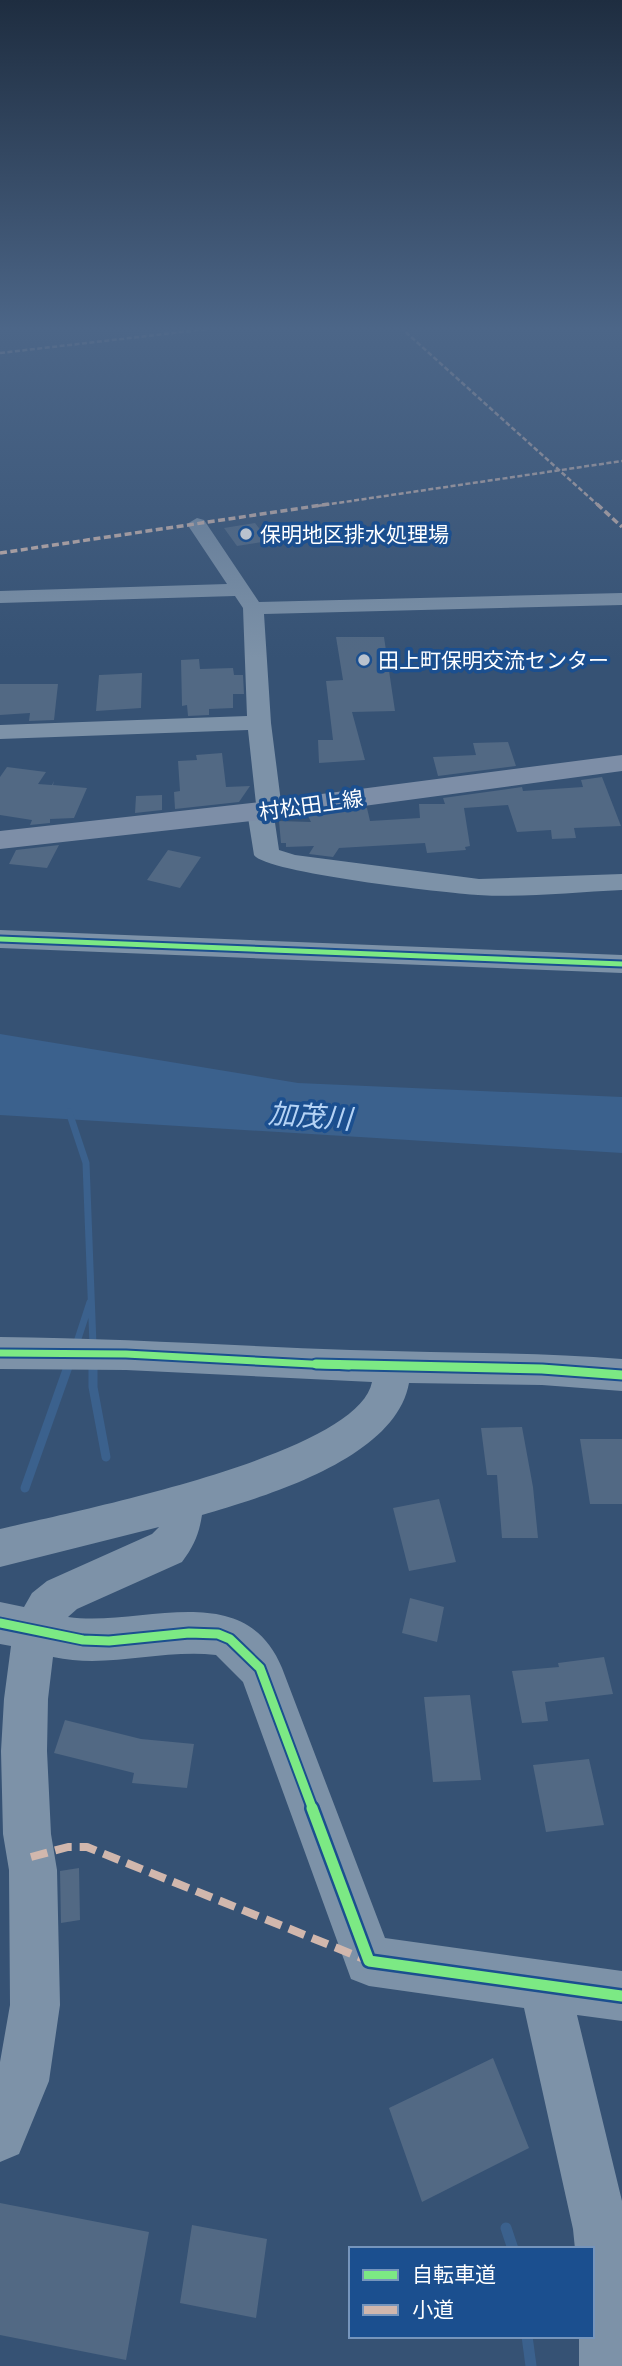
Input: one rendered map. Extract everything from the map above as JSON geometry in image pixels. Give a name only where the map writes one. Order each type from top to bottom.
[{"type":"main road","name":"村松田上線","points":[[0,841],[265,811],[622,763]]},
{"type":"street","points":[[197,524],[247,599],[259,723],[267,855],[292,863],[479,887],[622,882]]},
{"type":"street","points":[[0,597],[622,599]]},
{"type":"street","points":[[0,732],[259,723]]},
{"type":"street","points":[[0,939],[108,946],[520,957],[622,964]]},
{"type":"street","points":[[7,1353],[126,1354],[393,1366],[542,1369],[622,1375]]},
{"type":"street","points":[[0,1548],[184,1502],[283,1469],[352,1432],[371,1418],[385,1402],[393,1366]]},
{"type":"street","points":[[17,1626],[47,1608],[62,1595],[167,1548],[179,1534],[184,1502]]},
{"type":"street","points":[[0,2135],[23,2081],[35,2005],[24,1751],[26,1699],[17,1626]]},
{"type":"street","points":[[17,1626],[63,1640],[98,1641],[220,1634],[242,1649],[260,1668],[369,1961],[622,1996]]},
{"type":"street","points":[[545,1987],[601,2229],[608,2320],[608,2366]]},
{"type":"water","name":"加茂川","points":[[0,1034],[298,1083],[622,1097],[622,1153],[0,1115]]},
{"type":"building","name":"保明地区排水処理場","points":[[255,523],[269,541],[237,546],[224,528]]},
{"type":"building","points":[[336,637],[384,637],[395,711],[352,712],[365,760],[319,763],[318,740],[333,740],[326,681],[343,680]]},
{"type":"building","points":[[199,659],[200,669],[233,668],[234,675],[243,675],[244,694],[233,694],[233,708],[209,709],[209,715],[188,716],[187,705],[182,706],[181,660]]},
{"type":"building","points":[[142,673],[141,708],[96,711],[99,675]]},
{"type":"building","points":[[0,684],[58,684],[54,720],[29,721],[30,713],[0,715]]},
{"type":"building","points":[[508,742],[516,766],[438,776],[433,757],[476,755],[473,743]]},
{"type":"building","points":[[222,753],[226,787],[250,786],[239,802],[175,809],[174,792],[180,791],[178,761],[197,760],[196,755]]},
{"type":"building","points":[[7,767],[46,772],[38,784],[52,785],[54,781],[53,785],[87,788],[74,818],[50,819],[50,823],[30,825],[32,820],[0,815],[0,777]]},
{"type":"building","points":[[602,777],[621,826],[574,828],[576,838],[552,839],[551,830],[517,832],[508,805],[464,808],[470,846],[465,847],[466,850],[427,853],[425,843],[339,848],[333,857],[309,854],[314,846],[286,847],[286,843],[281,843],[279,821],[311,822],[308,816],[367,808],[370,821],[420,818],[419,804],[445,804],[443,798],[522,787],[523,791],[583,787],[581,780]]},
{"type":"building","points":[[162,795],[162,810],[135,813],[136,796]]},
{"type":"building","points":[[59,845],[47,868],[9,864],[16,850]]},
{"type":"building","points":[[168,850],[201,857],[180,888],[147,880]]},
{"type":"building","points":[[522,1427],[533,1487],[538,1538],[502,1538],[497,1475],[487,1475],[481,1428]]},
{"type":"building","points":[[580,1439],[622,1439],[622,1504],[590,1504]]},
{"type":"building","points":[[439,1499],[456,1562],[409,1571],[393,1508]]},
{"type":"building","points":[[410,1598],[444,1607],[437,1642],[402,1633]]},
{"type":"building","points":[[604,1657],[613,1694],[545,1702],[548,1721],[522,1723],[512,1671],[559,1667],[558,1663]]},
{"type":"building","points":[[470,1695],[481,1780],[433,1782],[424,1697]]},
{"type":"building","points":[[65,1720],[141,1739],[194,1744],[187,1788],[132,1783],[134,1773],[54,1753]]},
{"type":"building","points":[[589,1759],[604,1825],[546,1832],[533,1765]]},
{"type":"building","points":[[79,1868],[80,1920],[61,1923],[60,1871]]},
{"type":"building","points":[[493,2058],[529,2148],[422,2202],[389,2108]]},
{"type":"building","points":[[0,2203],[149,2232],[126,2360],[0,2335]]},
{"type":"building","points":[[192,2225],[267,2239],[256,2318],[180,2303]]},
{"type":"waterway","points":[[69,1112],[86,1163],[93,1345]]},
{"type":"waterway","points":[[75,1348],[90,1302]]},
{"type":"waterway","points":[[93,1361],[93,1387],[106,1457]]},
{"type":"waterway","points":[[69,1366],[70,1362]]},
{"type":"waterway","points":[[25,1488],[69,1364]]},
{"type":"waterway","points":[[506,2228],[512,2247]]},
{"type":"waterway","points":[[527,2338],[531,2366]]},
{"type":"marked path","points":[[523,437],[622,527]]},
{"type":"marked path","points":[[0,553],[622,461]]},
{"type":"marked path","points":[[31,1857],[68,1847],[87,1847],[369,1961]]},
{"type":"cycle path","points":[[0,939],[622,964]]},
{"type":"cycle path","points":[[0,1353],[126,1354],[352,1366],[542,1369],[622,1375]]},
{"type":"cycle path","points":[[0,1623],[83,1640],[109,1641],[189,1633],[218,1634],[230,1639],[260,1668],[369,1961],[622,1996]]},
{"type":"place","name":"保明地区排水処理場","points":[[246,534]]},
{"type":"place","name":"田上町保明交流センター","points":[[364,660]]}]
